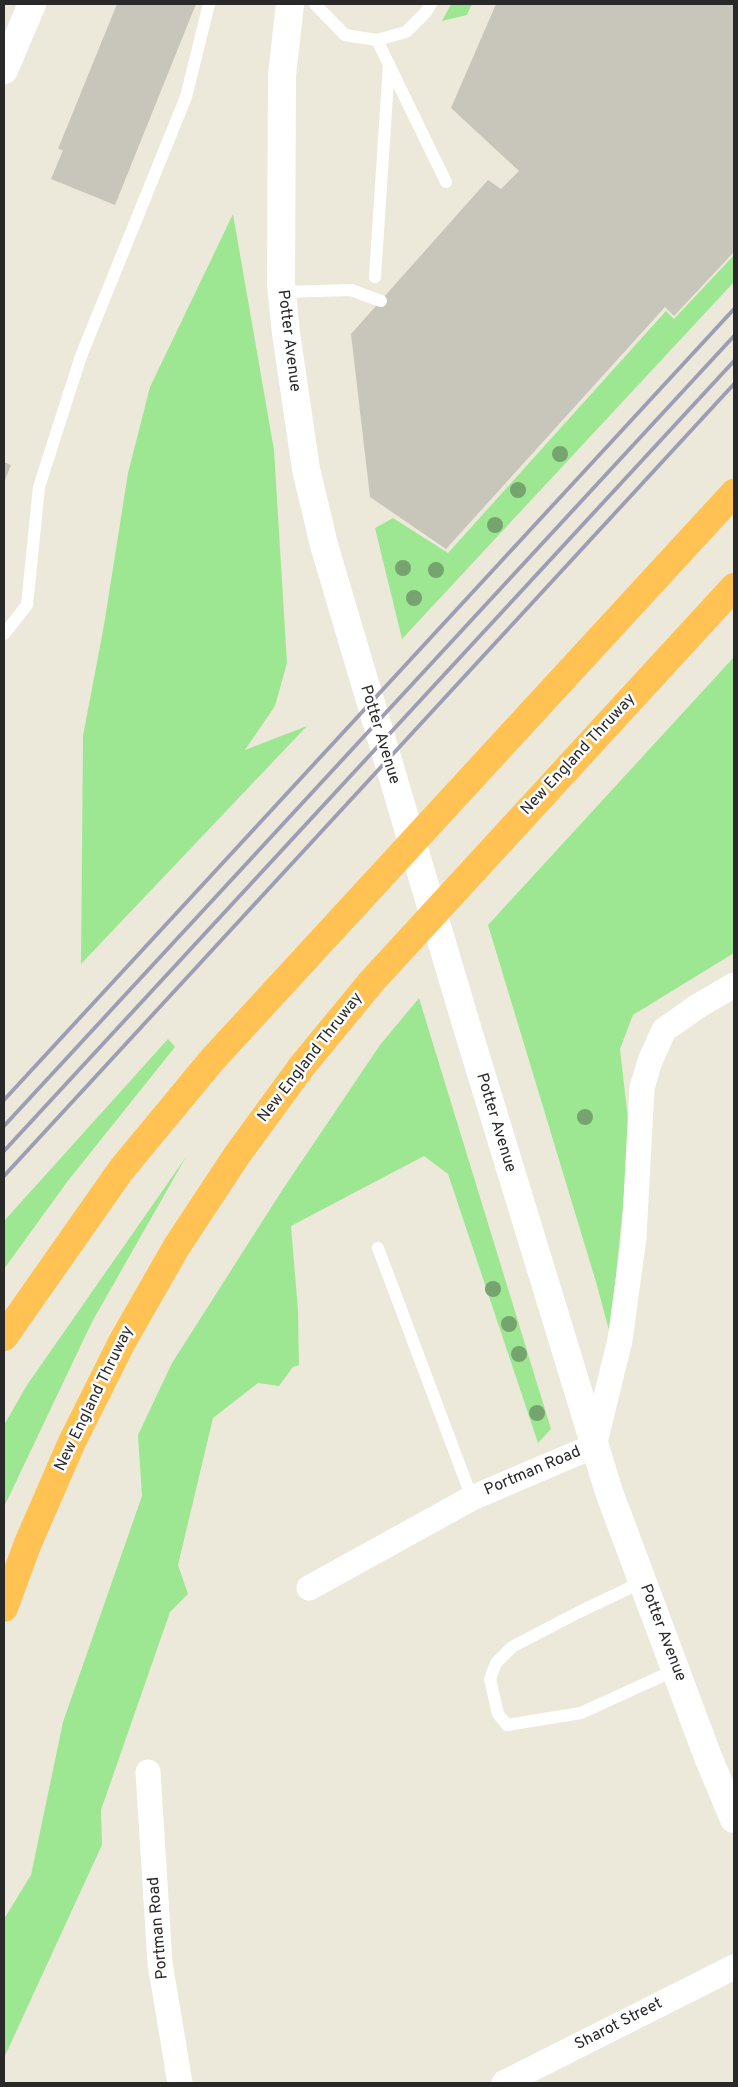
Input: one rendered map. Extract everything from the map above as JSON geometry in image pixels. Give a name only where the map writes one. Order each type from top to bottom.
[{"type":"highway","points":[[4,1337],[121,1170],[212,1060],[734,493]]},
{"type":"highway","name":"New England Thruway","points":[[4,1608],[28,1543],[72,1442],[122,1342],[177,1246],[237,1155],[302,1066],[372,981],[734,587]]},
{"type":"street","points":[[4,70],[32,4]]},
{"type":"street","name":"Potter Avenue","points":[[290,4],[282,75],[280,205],[282,292],[306,469],[324,545],[594,1446],[642,1582],[734,1819]]},
{"type":"street","points":[[594,1446],[620,1340],[634,1236],[642,1088],[650,1061],[664,1030],[698,1006],[734,985]]},
{"type":"street","name":"Portman Road","points":[[309,1588],[472,1498],[594,1446]]},
{"type":"street","name":"Portman Road","points":[[148,1772],[160,1963],[180,2083]]},
{"type":"street","name":"Sharot Street","points":[[504,2083],[734,1967]]},
{"type":"lane","points":[[4,634],[27,605],[38,487],[81,356],[186,96],[209,4]]},
{"type":"lane","points":[[315,4],[345,35],[377,40],[406,32],[426,12],[431,4]]},
{"type":"lane","points":[[377,40],[446,182]]},
{"type":"lane","points":[[375,277],[389,64]]},
{"type":"lane","points":[[282,292],[351,290],[381,301]]},
{"type":"lane","points":[[378,1248],[472,1498]]},
{"type":"lane","points":[[642,1582],[512,1647],[496,1663],[490,1679],[498,1714],[507,1725],[581,1713],[676,1670]]},
{"type":"green space","points":[[451,4],[472,4],[467,15],[442,21]]},
{"type":"green space","points":[[233,214],[274,450],[287,663],[275,706],[245,750],[307,726],[81,964],[83,736],[104,625],[128,473],[150,387]]},
{"type":"green space","points":[[734,255],[734,282],[402,639],[375,528],[393,518],[448,553],[666,311],[674,319]]},
{"type":"green space","points":[[734,657],[734,953],[633,1015],[620,1049],[630,1137],[610,1334],[488,925]]},
{"type":"green space","points":[[419,998],[551,1429],[538,1443],[448,1174],[424,1156],[291,1226],[298,1310],[299,1365],[293,1367],[279,1386],[258,1383],[213,1418],[178,1565],[188,1594],[170,1612],[101,1810],[102,1845],[4,2058],[4,1919],[31,1875],[63,1722],[142,1496],[138,1435],[172,1363],[281,1192],[380,1045]]},
{"type":"green space","points":[[168,1039],[175,1047],[67,1182],[4,1269],[4,1221]]},
{"type":"green space","points":[[186,1157],[92,1322],[4,1507],[4,1425],[27,1385]]},
{"type":"building","points":[[117,4],[196,4],[115,205],[51,179],[63,150],[58,149]]},
{"type":"building","points":[[496,4],[734,4],[734,252],[674,316],[665,307],[446,549],[370,497],[351,334],[488,180],[501,189],[519,171],[451,108]]},
{"type":"building","points":[[4,462],[11,465],[4,483]]},
{"type":"railway","points":[[4,1100],[734,309]]},
{"type":"railway","points":[[4,1126],[734,336]]},
{"type":"railway","points":[[4,1151],[734,361]]},
{"type":"railway","points":[[4,1176],[734,384]]}]
